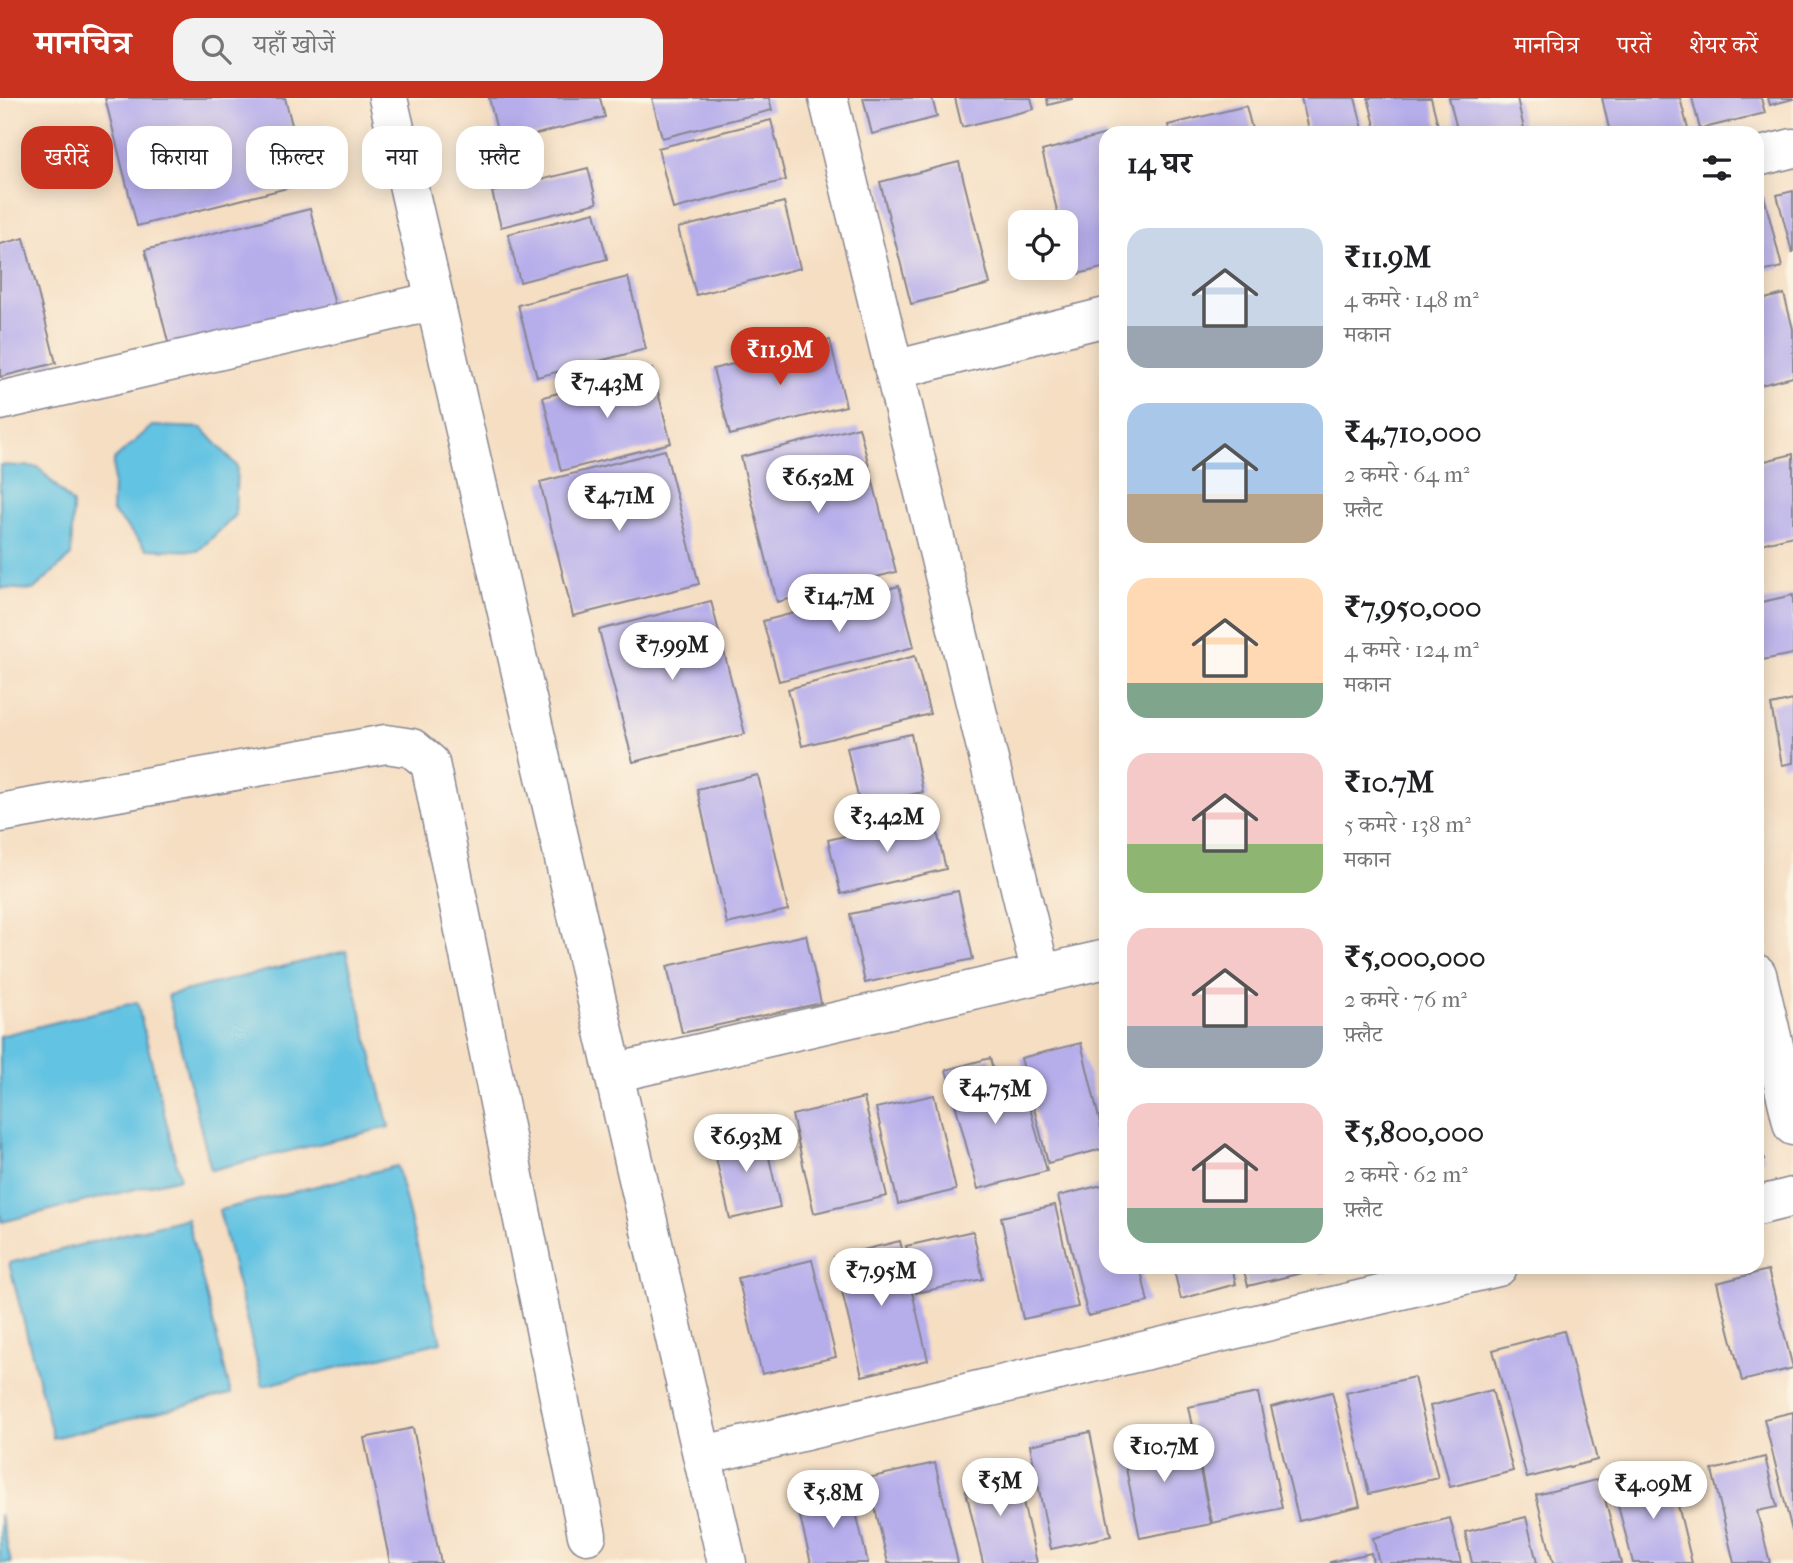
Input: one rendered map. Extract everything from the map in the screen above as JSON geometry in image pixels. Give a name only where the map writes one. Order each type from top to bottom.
[{"type":"lane","points":[[388,98],[727,1563]]},
{"type":"lane","points":[[828,98],[1041,974]]},
{"type":"lane","points":[[1764,155],[1793,148]]},
{"type":"lane","points":[[0,401],[435,301]]},
{"type":"lane","points":[[894,370],[1099,319]]},
{"type":"lane","points":[[0,813],[386,744],[412,748],[430,763],[587,1535]]},
{"type":"lane","points":[[614,1073],[1099,961]]},
{"type":"lane","points":[[1764,1004],[1793,1126]]},
{"type":"lane","points":[[1764,1204],[1793,1197]]},
{"type":"lane","points":[[704,1455],[1468,1274]]},
{"type":"water","points":[[152,426],[202,428],[237,466],[235,516],[198,551],[147,549],[112,511],[114,460]]},
{"type":"water","points":[[0,465],[38,467],[73,504],[71,556],[33,590],[0,588]]},
{"type":"water","points":[[346,951],[389,1127],[211,1170],[168,995]]},
{"type":"water","points":[[137,1002],[180,1178],[2,1222],[0,1036]]},
{"type":"water","points":[[397,1166],[441,1342],[263,1386],[219,1210]]},
{"type":"water","points":[[187,1218],[231,1394],[53,1438],[9,1263]]},
{"type":"water","points":[[0,1514],[11,1563],[0,1563]]},
{"type":"building","points":[[105,98],[285,98],[292,126],[246,126],[246,189],[283,189],[137,226],[128,189],[232,189],[232,126],[127,126],[127,186]]},
{"type":"building","points":[[489,98],[600,98],[605,117],[544,132],[544,126],[496,126]]},
{"type":"building","points":[[652,98],[769,98],[772,110],[662,138]]},
{"type":"building","points":[[863,98],[932,98],[937,117],[872,134]]},
{"type":"building","points":[[955,98],[1031,98],[1034,109],[962,127]]},
{"type":"building","points":[[1047,98],[1072,98],[1072,99],[1048,105]]},
{"type":"building","points":[[1301,98],[1355,98],[1362,126],[1308,126]]},
{"type":"building","points":[[1368,98],[1431,98],[1438,126],[1375,126]]},
{"type":"building","points":[[1449,98],[1517,98],[1523,126],[1456,126]]},
{"type":"building","points":[[1602,98],[1680,98],[1687,126],[1608,126]]},
{"type":"building","points":[[1692,98],[1761,98],[1765,113],[1712,126],[1699,126]]},
{"type":"building","points":[[1768,98],[1793,98],[1793,99],[1770,105]]},
{"type":"building","points":[[1246,106],[1251,126],[1168,126]]},
{"type":"building","points":[[771,120],[786,180],[673,209],[658,148]]},
{"type":"building","points":[[1099,136],[1099,269],[1078,274],[1078,210],[1057,210],[1042,151]]},
{"type":"building","points":[[959,162],[990,284],[911,304],[880,182]]},
{"type":"building","points":[[588,168],[597,203],[501,227],[492,192],[504,189],[544,189],[544,179]]},
{"type":"building","points":[[1793,191],[1793,252],[1792,252],[1777,195]]},
{"type":"building","points":[[1764,196],[1782,267],[1764,271]]},
{"type":"building","points":[[784,202],[800,268],[696,295],[678,228]]},
{"type":"building","points":[[310,209],[335,305],[169,346],[145,250]]},
{"type":"building","points":[[595,212],[607,259],[520,282],[508,234]]},
{"type":"building","points":[[24,238],[56,363],[0,377],[0,244]]},
{"type":"building","points":[[628,277],[646,349],[537,377],[518,305]]},
{"type":"building","points":[[1784,294],[1793,329],[1793,377],[1764,384],[1764,299]]},
{"type":"building","points":[[830,340],[846,406],[730,435],[713,369]]},
{"type":"building","points":[[652,369],[671,443],[561,471],[543,397]]},
{"type":"building","points":[[859,427],[896,572],[777,602],[741,457]]},
{"type":"building","points":[[665,450],[699,584],[573,616],[540,482]]},
{"type":"building","points":[[1793,454],[1793,536],[1764,543],[1764,461]]},
{"type":"building","points":[[899,586],[914,647],[779,681],[763,621]]},
{"type":"building","points":[[1793,595],[1793,654],[1764,660],[1764,601]]},
{"type":"building","points":[[711,601],[745,734],[633,762],[599,630]]},
{"type":"building","points":[[915,656],[930,714],[802,746],[788,689]]},
{"type":"building","points":[[1793,700],[1793,763],[1782,765],[1771,705]]},
{"type":"building","points":[[911,734],[923,792],[860,806],[847,748]]},
{"type":"building","points":[[758,775],[788,910],[727,924],[697,789]]},
{"type":"building","points":[[933,815],[946,869],[841,894],[828,840]]},
{"type":"building","points":[[958,891],[973,959],[865,983],[850,914]]},
{"type":"building","points":[[806,935],[821,1003],[682,1033],[667,966]]},
{"type":"building","points":[[1081,1043],[1099,1119],[1099,1150],[1048,1163],[1021,1058]]},
{"type":"building","points":[[990,1058],[999,1093],[1024,1086],[1047,1171],[978,1189],[946,1070]]},
{"type":"building","points":[[934,1095],[956,1190],[898,1204],[876,1108]]},
{"type":"building","points":[[864,1098],[887,1196],[814,1213],[792,1115]]},
{"type":"building","points":[[763,1130],[780,1207],[730,1219],[712,1141]]},
{"type":"building","points":[[1099,1186],[1099,1274],[1142,1274],[1148,1302],[1088,1316],[1058,1196]]},
{"type":"building","points":[[1055,1205],[1078,1307],[1023,1319],[1001,1217]]},
{"type":"building","points":[[973,1231],[983,1279],[916,1293],[906,1246]]},
{"type":"building","points":[[900,1241],[928,1360],[862,1376],[834,1257]]},
{"type":"building","points":[[812,1260],[836,1357],[762,1374],[738,1278]]},
{"type":"building","points":[[1768,1270],[1793,1368],[1742,1381],[1717,1283],[1752,1274],[1764,1274],[1764,1271]]},
{"type":"building","points":[[1175,1274],[1234,1274],[1236,1284],[1181,1299]]},
{"type":"building","points":[[1245,1274],[1298,1274],[1248,1286]]},
{"type":"building","points":[[1564,1331],[1597,1460],[1527,1478],[1493,1350]]},
{"type":"building","points":[[1414,1377],[1438,1478],[1369,1494],[1346,1393]]},
{"type":"building","points":[[1492,1390],[1513,1471],[1450,1487],[1430,1406]]},
{"type":"building","points":[[1332,1392],[1360,1506],[1299,1521],[1271,1407]]},
{"type":"building","points":[[1258,1393],[1282,1508],[1212,1523],[1188,1407]]},
{"type":"building","points":[[1793,1412],[1793,1531],[1792,1531],[1764,1419]]},
{"type":"building","points":[[1175,1427],[1181,1454],[1196,1451],[1211,1524],[1140,1538],[1120,1439]]},
{"type":"building","points":[[413,1428],[441,1563],[390,1563],[364,1438]]},
{"type":"building","points":[[1090,1432],[1111,1536],[1051,1549],[1030,1445]]},
{"type":"building","points":[[1765,1457],[1777,1507],[1757,1511],[1770,1563],[1734,1563],[1712,1470]]},
{"type":"building","points":[[935,1463],[958,1563],[888,1563],[868,1478]]},
{"type":"building","points":[[1015,1467],[1037,1563],[983,1563],[963,1479]]},
{"type":"building","points":[[1670,1472],[1692,1563],[1633,1563],[1613,1486]]},
{"type":"building","points":[[1600,1479],[1621,1563],[1553,1563],[1536,1495]]},
{"type":"building","points":[[851,1491],[868,1563],[811,1563],[797,1504]]},
{"type":"building","points":[[1526,1517],[1537,1563],[1472,1563],[1465,1532]]},
{"type":"building","points":[[1450,1518],[1461,1563],[1379,1563],[1373,1538]]},
{"type":"building","points":[[1371,1553],[1373,1563],[1330,1563],[1330,1562]]}]
